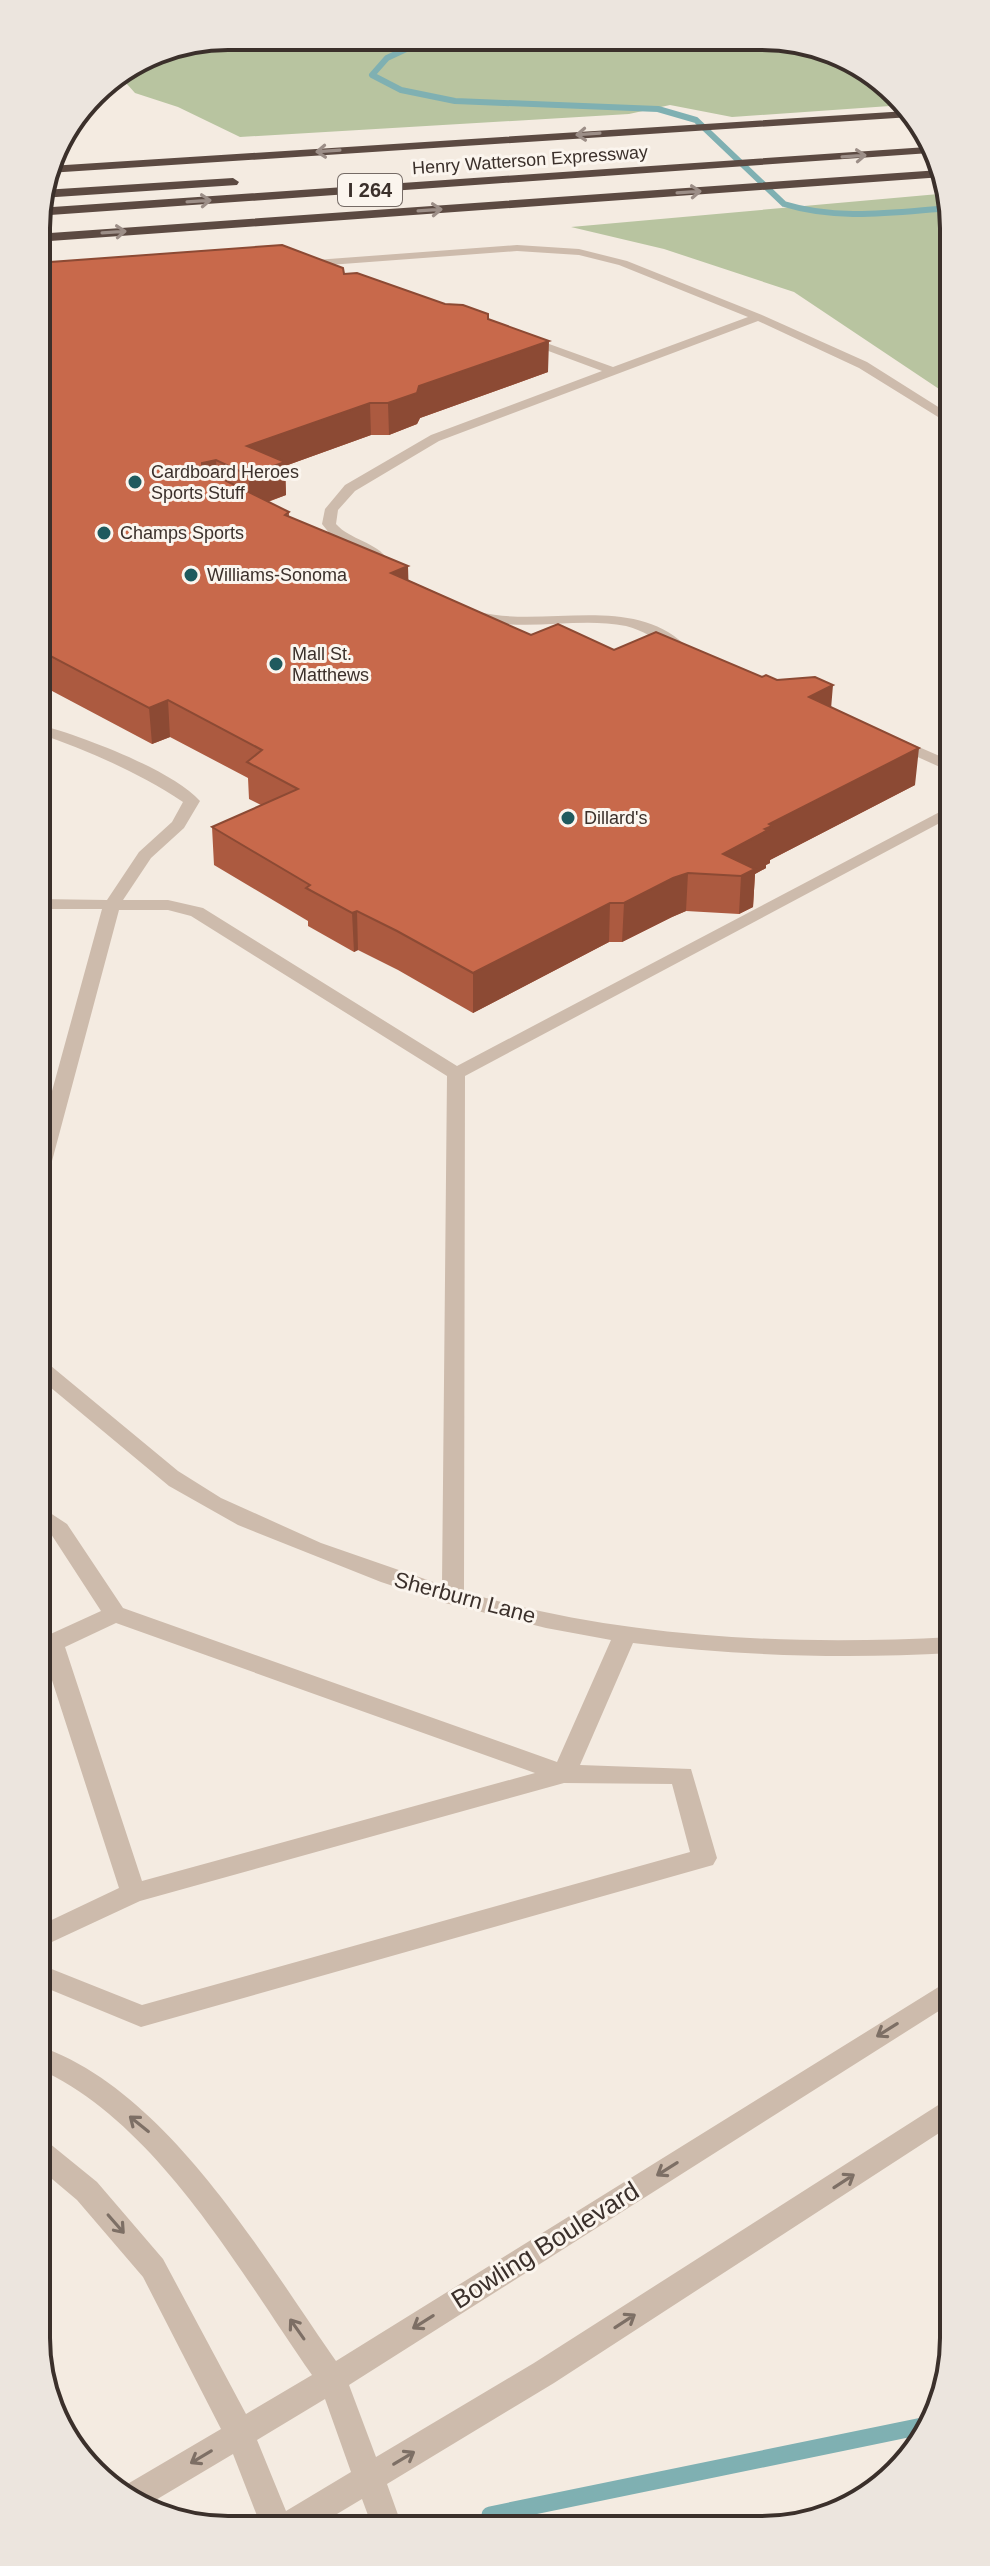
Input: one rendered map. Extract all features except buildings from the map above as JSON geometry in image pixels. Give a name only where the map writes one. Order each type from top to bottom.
[{"type":"highway","points":[[61,169],[666,129],[893,108]]},
{"type":"highway","points":[[744,123],[899,115]]},
{"type":"highway","name":"Henry Watterson Expressway","points":[[470,168],[915,138]]},
{"type":"highway","name":"Henry Watterson Expressway","points":[[51,211],[922,151]]},
{"type":"highway","points":[[50,237],[931,175]]},
{"type":"highway","points":[[54,193],[248,182]]},
{"type":"street","points":[[292,264],[481,251],[564,258],[642,280],[667,281],[758,317],[863,365],[940,414]]},
{"type":"street","points":[[354,260],[362,275]]},
{"type":"street","points":[[339,536],[329,524],[332,509],[350,488],[435,438],[758,317]]},
{"type":"street","points":[[514,334],[613,371]]},
{"type":"street","points":[[324,534],[339,536],[378,555],[387,572]]},
{"type":"street","points":[[467,610],[507,624],[628,622],[688,649]]},
{"type":"street","points":[[50,733],[106,754],[162,781],[192,801],[178,825],[145,855],[112,904],[50,1132]]},
{"type":"street","points":[[884,737],[940,762]]},
{"type":"street","points":[[456,1074],[940,817]]},
{"type":"street","points":[[50,904],[168,905],[197,912],[456,1074]]},
{"type":"street","points":[[453,1597],[456,1074]]},
{"type":"street","name":"Sherburn Lane","points":[[50,1376],[183,1485],[264,1528],[355,1565],[453,1597],[559,1622],[688,1642],[801,1649],[940,1645]]},
{"type":"street","points":[[50,1522],[59,1529],[115,1614],[564,1774]]},
{"type":"street","points":[[115,1614],[52,1643],[133,1893]]},
{"type":"street","points":[[564,1774],[626,1633]]},
{"type":"street","points":[[50,1933],[133,1893],[564,1774],[682,1775],[704,1858],[141,2016],[50,1979]]},
{"type":"street","name":"Bowling Boulevard","points":[[140,2493],[332,2379],[940,1997]]},
{"type":"street","points":[[50,2062],[77,2074],[159,2141],[203,2196],[332,2379],[383,2516]]},
{"type":"street","points":[[306,2516],[544,2373],[940,2118]]},
{"type":"street","points":[[50,2160],[87,2191],[153,2268],[240,2434],[272,2516]]},
{"type":"green space","points":[[216,50],[762,50],[797,53],[841,68],[861,80],[891,106],[732,117],[670,105],[629,114],[240,137],[178,107],[135,93],[126,83],[139,74],[182,56]]},
{"type":"green space","points":[[936,194],[940,228],[940,390],[794,292],[664,249],[571,227]]},
{"type":"waterway","points":[[404,50],[387,58],[372,75],[401,90],[455,101],[658,109],[696,120],[784,204],[846,214],[938,209]]},
{"type":"waterway","points":[[490,2515],[916,2427]]},
{"type":"place","name":"Cardboard Heroes Sports Stuff","points":[[135,482]]},
{"type":"place","name":"Champs Sports","points":[[104,533]]},
{"type":"place","name":"Williams-Sonoma","points":[[191,575]]},
{"type":"place","name":"Mall St. Matthews","points":[[276,664]]},
{"type":"place","name":"Dillard's","points":[[568,818]]}]
